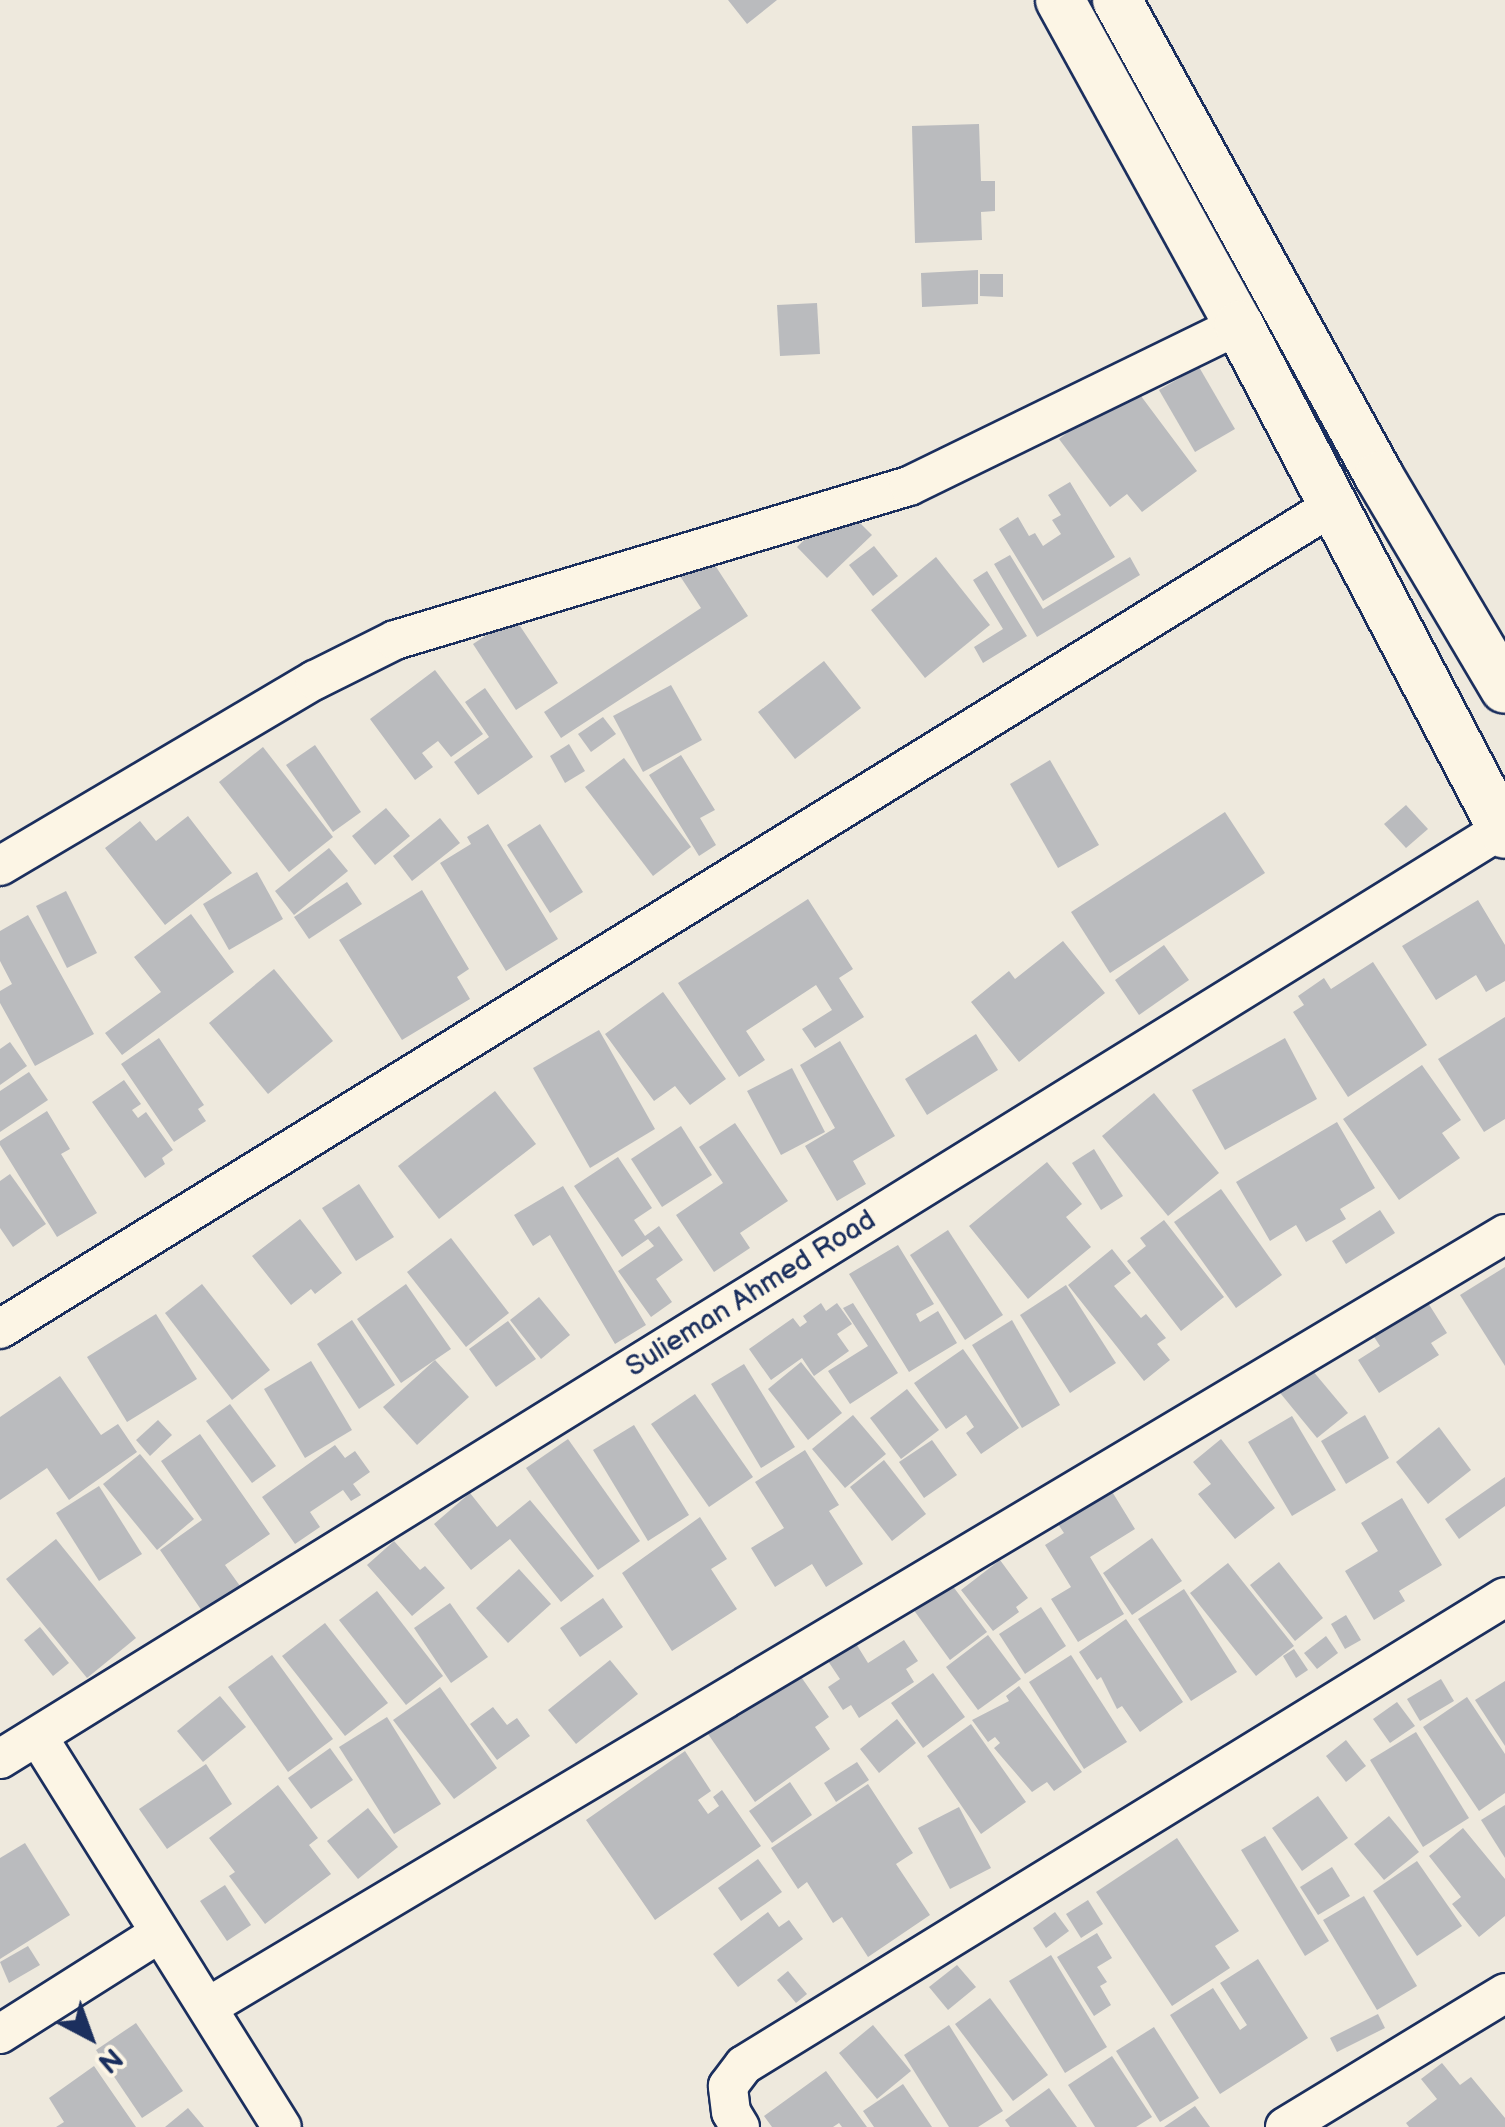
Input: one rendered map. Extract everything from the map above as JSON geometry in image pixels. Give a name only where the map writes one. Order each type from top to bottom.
[{"type":"street","points":[[1060,0],[1240,325],[1504,832]]},
{"type":"street","points":[[1117,0],[1379,476],[1505,689]]},
{"type":"street","points":[[0,866],[315,680],[395,640],[910,486],[1240,325]]},
{"type":"street","points":[[0,1329],[1334,505]]},
{"type":"street","points":[[1414,659],[1467,624]]},
{"type":"street","name":"Sulieman Ahmed Road","points":[[0,1759],[1504,832]]},
{"type":"street","points":[[208,2007],[1505,1234]]},
{"type":"street","points":[[740,2127],[732,2112],[728,2086],[744,2066],[1505,1597]]},
{"type":"street","points":[[38,1737],[282,2127]]},
{"type":"street","points":[[0,2034],[160,1933]]},
{"type":"street","points":[[1285,2127],[1505,1992]]},
{"type":"building","points":[[728,0],[777,0],[747,24]]},
{"type":"building","points":[[979,124],[981,181],[995,181],[995,211],[981,212],[982,240],[915,243],[912,126]]},
{"type":"building","points":[[978,270],[978,304],[922,307],[921,273]]},
{"type":"building","points":[[980,274],[1003,274],[1003,297],[980,296]]},
{"type":"building","points":[[817,303],[820,354],[780,356],[777,305]]},
{"type":"building","points":[[1199,367],[1235,429],[1195,452],[1159,390]]},
{"type":"building","points":[[1132,384],[1197,471],[1142,512],[1127,494],[1110,507],[1059,439]]},
{"type":"building","points":[[1070,482],[1115,557],[1043,601],[999,529],[1018,517],[1029,536],[1035,533],[1043,546],[1061,534],[1052,520],[1061,515],[1048,495]]},
{"type":"building","points":[[841,504],[872,535],[827,578],[797,547]]},
{"type":"building","points":[[874,546],[898,576],[873,596],[849,565]]},
{"type":"building","points":[[1010,555],[1043,609],[1130,557],[1140,575],[1037,637],[994,564]]},
{"type":"building","points":[[709,556],[748,616],[561,738],[544,712],[701,608],[680,576]]},
{"type":"building","points":[[936,557],[990,625],[925,678],[871,610]]},
{"type":"building","points":[[987,571],[1027,636],[983,663],[974,647],[1003,629],[973,580]]},
{"type":"building","points":[[514,617],[558,683],[516,710],[473,644]]},
{"type":"building","points":[[824,661],[861,708],[795,759],[758,712]]},
{"type":"building","points":[[435,670],[483,734],[451,757],[438,741],[422,753],[433,767],[415,780],[370,719]]},
{"type":"building","points":[[671,685],[702,740],[643,772],[613,716]]},
{"type":"building","points":[[485,688],[533,757],[478,795],[454,762],[489,737],[465,702]]},
{"type":"building","points":[[603,717],[616,734],[591,752],[578,734]]},
{"type":"building","points":[[569,744],[585,771],[565,783],[550,756]]},
{"type":"building","points":[[315,745],[361,812],[333,832],[286,765]]},
{"type":"building","points":[[263,747],[333,837],[289,872],[219,782]]},
{"type":"building","points":[[681,755],[715,810],[700,818],[716,845],[699,856],[649,775]]},
{"type":"building","points":[[624,758],[691,847],[653,876],[585,787]]},
{"type":"building","points":[[1050,760],[1099,845],[1058,868],[1010,784]]},
{"type":"building","points":[[1406,805],[1428,829],[1406,848],[1384,824]]},
{"type":"building","points":[[386,808],[410,836],[375,865],[352,836]]},
{"type":"building","points":[[1225,812],[1265,873],[1110,973],[1071,912]]},
{"type":"building","points":[[188,816],[232,873],[165,925],[105,848],[140,821],[156,841]]},
{"type":"building","points":[[440,818],[460,843],[412,881],[393,856]]},
{"type":"building","points":[[488,824],[558,939],[506,971],[440,863],[471,844],[467,837]]},
{"type":"building","points":[[540,824],[583,892],[550,913],[507,845]]},
{"type":"building","points":[[329,848],[348,871],[294,915],[275,891]]},
{"type":"building","points":[[257,872],[283,919],[229,950],[203,904]]},
{"type":"building","points":[[347,882],[362,904],[309,939],[294,917]]},
{"type":"building","points":[[422,890],[469,969],[457,977],[470,999],[402,1040],[339,940]]},
{"type":"building","points":[[66,891],[97,953],[67,968],[36,906]]},
{"type":"building","points":[[808,899],[853,969],[839,978],[864,1017],[815,1048],[802,1029],[832,1010],[816,985],[746,1031],[765,1060],[739,1077],[678,983]]},
{"type":"building","points":[[1478,900],[1505,945],[1505,981],[1486,992],[1476,975],[1436,1000],[1402,946]]},
{"type":"building","points":[[191,914],[234,972],[122,1055],[105,1033],[161,992],[134,957]]},
{"type":"building","points":[[28,915],[94,1034],[35,1066],[0,1003],[0,991],[12,984],[0,961],[0,931]]},
{"type":"building","points":[[1063,941],[1105,993],[1019,1062],[971,1002],[1009,971],[1015,979]]},
{"type":"building","points":[[1164,945],[1189,980],[1139,1015],[1115,980]]},
{"type":"building","points":[[1373,962],[1427,1045],[1348,1097],[1293,1012],[1304,1005],[1298,996],[1324,978],[1331,989]]},
{"type":"building","points":[[274,969],[333,1041],[268,1094],[209,1023]]},
{"type":"building","points":[[663,992],[726,1079],[690,1105],[675,1086],[654,1101],[605,1034]]},
{"type":"building","points":[[1505,1017],[1505,1119],[1484,1132],[1438,1059]]},
{"type":"building","points":[[599,1030],[655,1129],[590,1168],[533,1068]]},
{"type":"building","points":[[976,1034],[998,1070],[927,1115],[905,1079]]},
{"type":"building","points":[[159,1038],[204,1105],[198,1109],[206,1121],[174,1142],[121,1064]]},
{"type":"building","points":[[1285,1038],[1317,1099],[1225,1150],[1192,1090]]},
{"type":"building","points":[[840,1041],[895,1136],[853,1161],[866,1184],[837,1201],[805,1146],[835,1128],[800,1065]]},
{"type":"building","points":[[10,1042],[27,1066],[0,1085],[0,1049]]},
{"type":"building","points":[[1422,1065],[1461,1120],[1442,1133],[1460,1158],[1399,1200],[1343,1119]]},
{"type":"building","points":[[792,1068],[825,1132],[781,1155],[747,1091]]},
{"type":"building","points":[[29,1072],[48,1100],[0,1132],[0,1091]]},
{"type":"building","points":[[124,1080],[141,1104],[132,1110],[138,1118],[146,1112],[173,1150],[162,1158],[165,1164],[145,1178],[92,1102]]},
{"type":"building","points":[[495,1091],[536,1144],[439,1219],[398,1166]]},
{"type":"building","points":[[1154,1093],[1219,1173],[1168,1216],[1102,1136]]},
{"type":"building","points":[[47,1111],[70,1149],[61,1154],[97,1213],[57,1237],[0,1145],[0,1141]]},
{"type":"building","points":[[1337,1122],[1375,1188],[1340,1209],[1346,1219],[1306,1242],[1296,1225],[1270,1241],[1236,1182]]},
{"type":"building","points":[[735,1123],[788,1201],[740,1233],[750,1248],[714,1272],[676,1215],[723,1183],[699,1147]]},
{"type":"building","points":[[681,1126],[712,1175],[662,1207],[631,1159]]},
{"type":"building","points":[[1094,1149],[1123,1196],[1101,1210],[1072,1163]]},
{"type":"building","points":[[618,1157],[652,1208],[634,1220],[645,1236],[659,1226],[683,1260],[656,1279],[672,1302],[651,1317],[618,1271],[654,1246],[648,1239],[622,1257],[574,1186]]},
{"type":"building","points":[[1047,1162],[1082,1204],[1066,1217],[1091,1247],[1028,1299],[969,1226]]},
{"type":"building","points":[[10,1174],[46,1224],[13,1247],[0,1228],[0,1181]]},
{"type":"building","points":[[359,1184],[394,1237],[356,1261],[322,1208]]},
{"type":"building","points":[[563,1186],[646,1325],[615,1344],[550,1235],[533,1246],[514,1215]]},
{"type":"building","points":[[1221,1189],[1282,1275],[1236,1308],[1174,1222]]},
{"type":"building","points":[[1380,1210],[1395,1233],[1346,1264],[1332,1241]]},
{"type":"building","points":[[300,1219],[342,1273],[315,1294],[311,1289],[291,1305],[252,1256]]},
{"type":"building","points":[[1164,1220],[1224,1297],[1181,1331],[1127,1261],[1146,1246],[1140,1238]]},
{"type":"building","points":[[948,1230],[1003,1315],[965,1340],[910,1255]]},
{"type":"building","points":[[451,1238],[509,1313],[466,1347],[407,1272]]},
{"type":"building","points":[[898,1245],[934,1304],[916,1314],[920,1322],[938,1311],[957,1343],[909,1372],[849,1274]]},
{"type":"building","points":[[1112,1249],[1131,1273],[1114,1286],[1141,1318],[1146,1314],[1166,1338],[1157,1344],[1170,1360],[1144,1381],[1068,1285]]},
{"type":"building","points":[[1505,1267],[1505,1366],[1460,1295]]},
{"type":"building","points":[[1413,1279],[1447,1333],[1431,1343],[1439,1355],[1379,1393],[1358,1360],[1380,1346],[1359,1314]]},
{"type":"building","points":[[202,1284],[270,1370],[232,1400],[165,1313]]},
{"type":"building","points":[[406,1284],[451,1349],[401,1383],[357,1319]]},
{"type":"building","points":[[1066,1285],[1116,1363],[1070,1393],[1020,1315]]},
{"type":"building","points":[[539,1297],[570,1335],[541,1359],[510,1320]]},
{"type":"building","points":[[821,1303],[826,1311],[837,1303],[852,1324],[837,1334],[849,1351],[814,1376],[802,1358],[771,1380],[749,1349],[793,1318],[800,1327],[807,1322],[803,1316]]},
{"type":"building","points":[[853,1303],[898,1373],[850,1404],[828,1371],[868,1346],[843,1308]]},
{"type":"building","points":[[156,1314],[197,1379],[127,1422],[87,1357]]},
{"type":"building","points":[[352,1320],[395,1385],[359,1409],[317,1344]]},
{"type":"building","points":[[1012,1320],[1060,1405],[1022,1428],[972,1345]]},
{"type":"building","points":[[508,1321],[536,1359],[496,1387],[469,1349]]},
{"type":"building","points":[[963,1349],[1019,1428],[981,1454],[966,1433],[974,1427],[966,1415],[946,1429],[914,1383]]},
{"type":"building","points":[[1302,1358],[1348,1413],[1317,1438],[1272,1383]]},
{"type":"building","points":[[435,1360],[469,1397],[417,1445],[383,1407]]},
{"type":"building","points":[[311,1361],[352,1430],[305,1458],[264,1389]]},
{"type":"building","points":[[801,1362],[842,1413],[808,1440],[768,1389]]},
{"type":"building","points":[[744,1364],[795,1447],[761,1468],[711,1384]]},
{"type":"building","points":[[60,1376],[101,1435],[118,1424],[137,1452],[69,1500],[47,1468],[0,1500],[0,1417]]},
{"type":"building","points":[[907,1389],[939,1430],[901,1459],[870,1418]]},
{"type":"building","points":[[695,1394],[753,1477],[709,1507],[651,1424]]},
{"type":"building","points":[[230,1404],[276,1466],[252,1483],[206,1421]]},
{"type":"building","points":[[853,1415],[886,1454],[845,1488],[812,1449]]},
{"type":"building","points":[[1365,1415],[1389,1458],[1346,1484],[1321,1441]]},
{"type":"building","points":[[1292,1416],[1336,1490],[1292,1516],[1248,1442]]},
{"type":"building","points":[[158,1420],[172,1435],[150,1456],[136,1440]]},
{"type":"building","points":[[634,1425],[689,1515],[648,1541],[593,1450]]},
{"type":"building","points":[[1439,1427],[1471,1470],[1428,1504],[1396,1462]]},
{"type":"building","points":[[200,1434],[270,1534],[225,1565],[240,1586],[202,1611],[160,1550],[202,1520],[161,1461]]},
{"type":"building","points":[[568,1439],[640,1541],[598,1570],[526,1468]]},
{"type":"building","points":[[1221,1439],[1275,1508],[1235,1539],[1198,1494],[1211,1484],[1193,1462]]},
{"type":"building","points":[[932,1440],[957,1475],[924,1498],[899,1462]]},
{"type":"building","points":[[335,1445],[345,1458],[355,1451],[370,1472],[353,1484],[361,1495],[351,1501],[343,1490],[310,1512],[320,1527],[295,1544],[262,1497]]},
{"type":"building","points":[[805,1450],[839,1505],[829,1511],[863,1564],[826,1587],[812,1564],[775,1587],[751,1548],[784,1528],[755,1482]]},
{"type":"building","points":[[140,1454],[194,1519],[157,1550],[103,1484]]},
{"type":"building","points":[[884,1460],[926,1514],[892,1541],[850,1487]]},
{"type":"building","points":[[1505,1477],[1505,1506],[1459,1539],[1445,1519]]},
{"type":"building","points":[[1108,1485],[1135,1529],[1090,1557],[1124,1614],[1078,1642],[1051,1599],[1071,1587],[1045,1545],[1064,1533],[1054,1518]]},
{"type":"building","points":[[99,1486],[142,1554],[99,1581],[56,1513]]},
{"type":"building","points":[[470,1493],[497,1527],[530,1500],[594,1576],[561,1602],[510,1539],[471,1570],[434,1524]]},
{"type":"building","points":[[1402,1498],[1442,1565],[1399,1591],[1405,1601],[1374,1620],[1345,1571],[1378,1551],[1361,1523]]},
{"type":"building","points":[[700,1517],[727,1559],[711,1569],[737,1609],[672,1651],[622,1573]]},
{"type":"building","points":[[1152,1538],[1182,1581],[1132,1615],[1103,1573]]},
{"type":"building","points":[[56,1539],[136,1638],[87,1678],[6,1579]]},
{"type":"building","points":[[394,1541],[420,1570],[425,1566],[445,1588],[412,1616],[367,1565]]},
{"type":"building","points":[[1000,1560],[1028,1598],[1016,1607],[1019,1612],[993,1631],[961,1590]]},
{"type":"building","points":[[1279,1562],[1323,1618],[1295,1641],[1250,1585]]},
{"type":"building","points":[[1228,1563],[1294,1646],[1256,1676],[1190,1593]]},
{"type":"building","points":[[519,1569],[551,1604],[508,1643],[476,1608]]},
{"type":"building","points":[[949,1581],[987,1632],[950,1660],[913,1609]]},
{"type":"building","points":[[1184,1589],[1237,1672],[1191,1701],[1138,1619]]},
{"type":"building","points":[[377,1591],[443,1676],[406,1705],[339,1620]]},
{"type":"building","points":[[603,1598],[623,1627],[580,1657],[560,1628]]},
{"type":"building","points":[[450,1603],[488,1657],[451,1683],[414,1628]]},
{"type":"building","points":[[1041,1607],[1066,1646],[1025,1674],[999,1634]]},
{"type":"building","points":[[1346,1615],[1361,1640],[1345,1649],[1331,1624]]},
{"type":"building","points":[[1126,1619],[1183,1702],[1140,1732],[1122,1706],[1117,1709],[1101,1677],[1097,1680],[1079,1652]]},
{"type":"building","points":[[325,1623],[388,1703],[345,1736],[282,1656]]},
{"type":"building","points":[[40,1627],[69,1663],[53,1676],[24,1640]]},
{"type":"building","points":[[988,1635],[1021,1679],[978,1710],[946,1667]]},
{"type":"building","points":[[1326,1636],[1338,1653],[1317,1669],[1304,1653]]},
{"type":"building","points":[[904,1640],[918,1661],[906,1669],[914,1682],[859,1718],[851,1705],[843,1710],[828,1687],[840,1679],[828,1661],[855,1642],[868,1663]]},
{"type":"building","points":[[1294,1649],[1308,1670],[1296,1678],[1283,1656]]},
{"type":"building","points":[[272,1655],[333,1739],[288,1772],[228,1687]]},
{"type":"building","points":[[1071,1655],[1127,1742],[1084,1769],[1029,1682]]},
{"type":"building","points":[[610,1660],[638,1694],[576,1744],[548,1710]]},
{"type":"building","points":[[797,1671],[829,1717],[815,1727],[830,1749],[755,1802],[708,1734]]},
{"type":"building","points":[[933,1673],[965,1717],[923,1748],[891,1703]]},
{"type":"building","points":[[1441,1679],[1454,1701],[1420,1721],[1407,1699]]},
{"type":"building","points":[[1505,1681],[1505,1746],[1475,1700]]},
{"type":"building","points":[[1019,1686],[1082,1772],[1054,1791],[1047,1782],[1032,1792],[994,1748],[1000,1743],[995,1737],[988,1742],[972,1720],[1009,1701],[1006,1696]]},
{"type":"building","points":[[440,1687],[497,1768],[454,1799],[393,1720]]},
{"type":"building","points":[[220,1696],[246,1727],[203,1762],[177,1731]]},
{"type":"building","points":[[1467,1697],[1505,1754],[1505,1793],[1479,1811],[1423,1727]]},
{"type":"building","points":[[1397,1702],[1415,1726],[1390,1743],[1373,1719]]},
{"type":"building","points":[[493,1707],[507,1725],[517,1718],[530,1736],[497,1760],[470,1724]]},
{"type":"building","points":[[387,1717],[441,1804],[394,1834],[339,1747]]},
{"type":"building","points":[[897,1719],[916,1743],[879,1773],[860,1749]]},
{"type":"building","points":[[971,1724],[1026,1802],[981,1834],[927,1756]]},
{"type":"building","points":[[1416,1732],[1469,1818],[1423,1847],[1370,1760]]},
{"type":"building","points":[[1346,1740],[1366,1766],[1346,1782],[1326,1756]]},
{"type":"building","points":[[330,1748],[353,1780],[311,1809],[288,1778]]},
{"type":"building","points":[[685,1751],[711,1791],[698,1800],[708,1814],[719,1806],[713,1797],[722,1790],[761,1846],[655,1920],[586,1820]]},
{"type":"building","points":[[857,1762],[869,1780],[836,1802],[824,1783]]},
{"type":"building","points":[[206,1764],[232,1804],[167,1849],[139,1809]]},
{"type":"building","points":[[790,1782],[812,1815],[772,1843],[749,1811]]},
{"type":"building","points":[[868,1784],[913,1853],[896,1864],[930,1915],[868,1957],[842,1917],[833,1923],[807,1882],[798,1889],[771,1848]]},
{"type":"building","points":[[278,1785],[318,1838],[309,1845],[331,1874],[265,1924],[229,1876],[235,1872],[209,1838]]},
{"type":"building","points":[[1318,1796],[1348,1838],[1302,1871],[1272,1828]]},
{"type":"building","points":[[1505,1805],[1505,1858],[1481,1820]]},
{"type":"building","points":[[959,1807],[991,1868],[950,1889],[918,1828]]},
{"type":"building","points":[[368,1808],[398,1847],[358,1879],[327,1841]]},
{"type":"building","points":[[1389,1816],[1419,1852],[1384,1880],[1354,1844]]},
{"type":"building","points":[[1463,1828],[1505,1879],[1505,1916],[1479,1937],[1452,1904],[1461,1897],[1429,1856]]},
{"type":"building","points":[[1265,1836],[1329,1941],[1305,1956],[1241,1850]]},
{"type":"building","points":[[1177,1838],[1239,1931],[1215,1946],[1230,1968],[1172,2006],[1096,1892]]},
{"type":"building","points":[[25,1843],[70,1915],[0,1959],[0,1858]]},
{"type":"building","points":[[758,1859],[782,1892],[741,1921],[718,1888]]},
{"type":"building","points":[[1417,1861],[1462,1926],[1417,1956],[1373,1891]]},
{"type":"building","points":[[1332,1867],[1350,1896],[1318,1915],[1300,1887]]},
{"type":"building","points":[[225,1885],[251,1925],[227,1941],[200,1901]]},
{"type":"building","points":[[1364,1896],[1417,1986],[1377,2010],[1323,1920]]},
{"type":"building","points":[[1088,1900],[1103,1924],[1081,1938],[1066,1914]]},
{"type":"building","points":[[768,1912],[779,1927],[789,1920],[803,1939],[738,1987],[713,1954]]},
{"type":"building","points":[[1055,1912],[1069,1931],[1046,1948],[1033,1928]]},
{"type":"building","points":[[1097,1933],[1112,1958],[1097,1967],[1107,1982],[1100,1986],[1111,2005],[1094,2016],[1057,1957]]},
{"type":"building","points":[[28,1946],[40,1965],[9,1983],[0,1962]]},
{"type":"building","points":[[1051,1955],[1107,2047],[1065,2073],[1009,1981]]},
{"type":"building","points":[[1258,1959],[1308,2038],[1220,2094],[1170,2015],[1213,1988],[1240,2030],[1247,2025],[1220,1983]]},
{"type":"building","points":[[957,1965],[976,1987],[948,2010],[929,1987]]},
{"type":"building","points":[[788,1971],[807,1994],[796,2003],[777,1980]]},
{"type":"building","points":[[990,1998],[1048,2075],[1013,2101],[955,2024]]},
{"type":"building","points":[[1378,2014],[1385,2028],[1337,2052],[1330,2038]]},
{"type":"building","points":[[136,2023],[183,2091],[142,2118],[96,2050]]},
{"type":"building","points":[[873,2025],[911,2071],[877,2099],[839,2053]]},
{"type":"building","points":[[949,2025],[1003,2111],[978,2127],[949,2127],[904,2055]]},
{"type":"building","points":[[1154,2027],[1199,2098],[1160,2122],[1116,2051]]},
{"type":"building","points":[[1112,2056],[1152,2117],[1136,2127],[1095,2127],[1068,2085]]},
{"type":"building","points":[[1442,2063],[1460,2085],[1471,2077],[1505,2118],[1505,2127],[1409,2127],[1406,2123],[1437,2099],[1421,2079]]},
{"type":"building","points":[[94,2066],[136,2127],[56,2127],[64,2122],[49,2098]]},
{"type":"building","points":[[826,2071],[867,2127],[842,2127],[839,2123],[833,2127],[772,2127],[764,2116]]},
{"type":"building","points":[[903,2084],[932,2127],[874,2127],[863,2111]]},
{"type":"building","points":[[1049,2088],[1077,2127],[1010,2127],[1005,2120]]},
{"type":"building","points":[[1195,2106],[1210,2127],[1164,2127]]},
{"type":"building","points":[[188,2108],[204,2127],[165,2127]]}]
